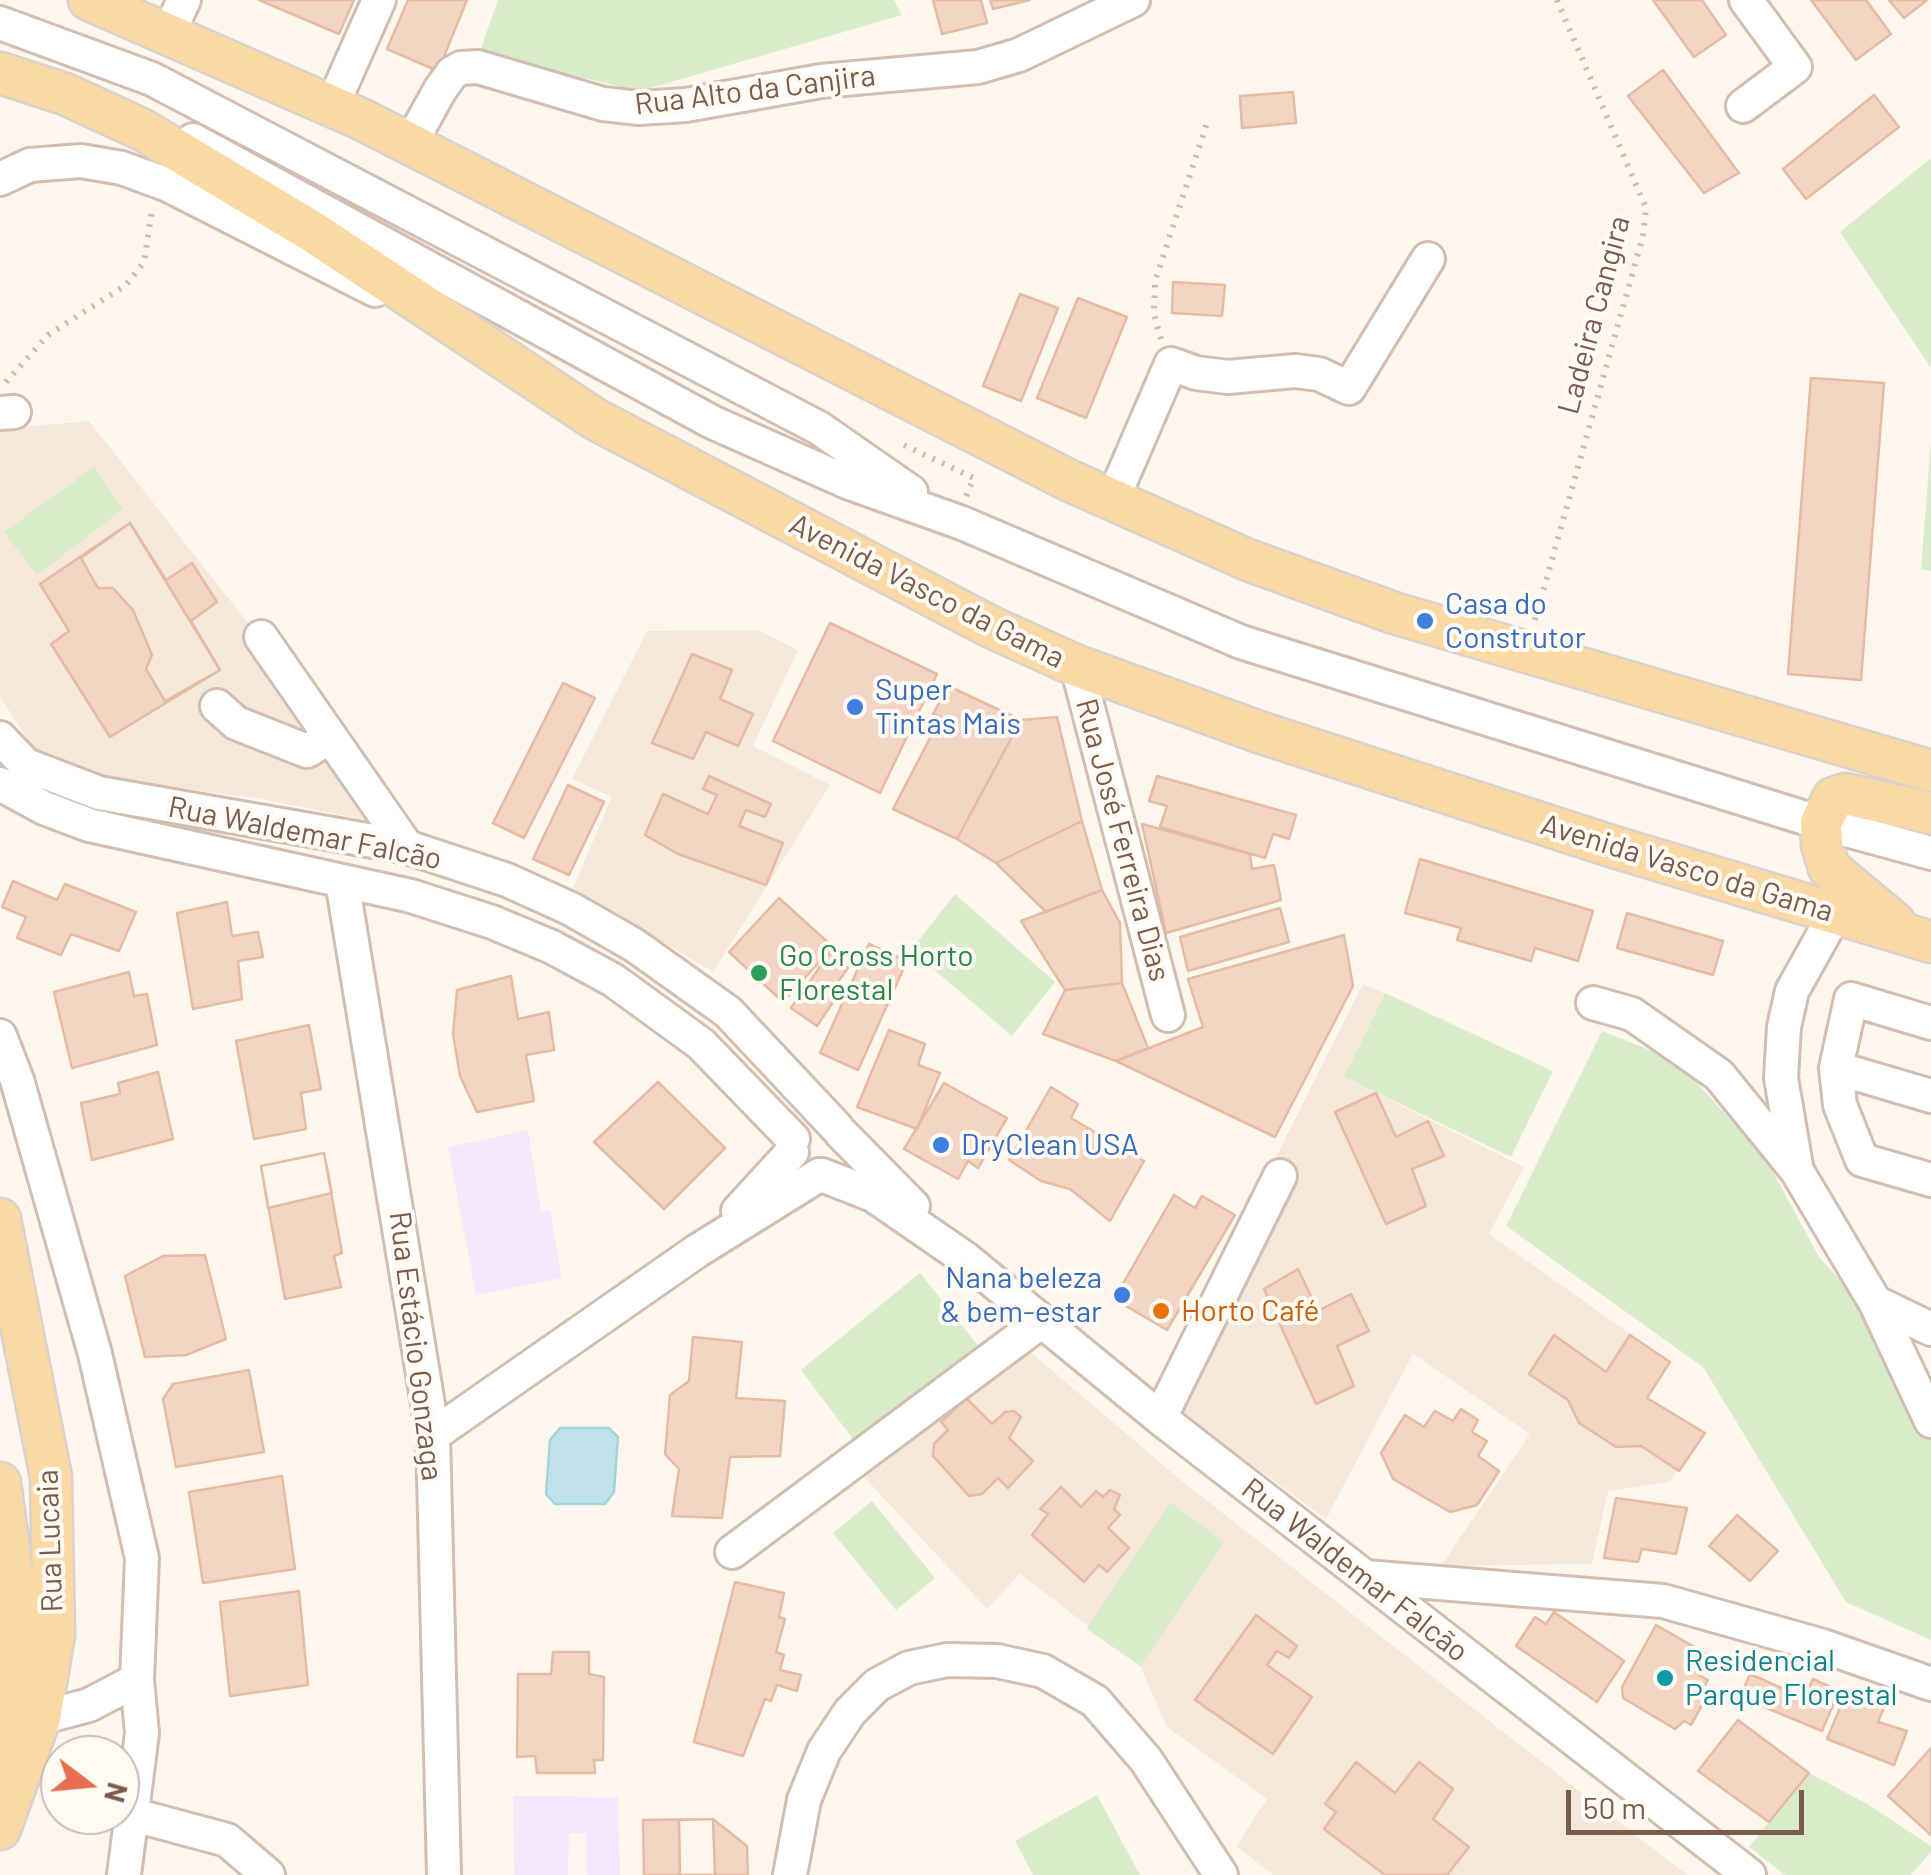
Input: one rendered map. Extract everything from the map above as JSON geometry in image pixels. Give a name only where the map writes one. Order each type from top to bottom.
[{"type":"main road","points":[[90,0],[176,16],[332,106],[1112,501],[1323,590],[1931,771]]},
{"type":"main road","name":"Avenida Vasco da Gama","points":[[0,72],[65,94],[143,130],[313,232],[595,419],[1077,666],[1262,733],[1922,940]]},
{"type":"main road","points":[[0,93],[65,94]]},
{"type":"main road","points":[[1922,940],[1830,868],[1822,846],[1822,823],[1833,798],[1846,794],[1931,813]]},
{"type":"main road","name":"Rua Lucaia","points":[[0,1219],[52,1477],[54,1634],[40,1718],[5,1815]]},
{"type":"main road","name":"Rua Lucaia","points":[[0,1482],[16,1599],[5,1815]]},
{"type":"street","points":[[332,106],[379,0]]},
{"type":"street","name":"Rua Alto da Canjira","points":[[410,144],[440,90],[452,73],[461,68],[478,68],[603,104],[640,108],[686,105],[784,86],[978,66],[1020,55],[1133,0]]},
{"type":"street","points":[[1744,106],[1795,67],[1746,0]]},
{"type":"street","points":[[0,24],[152,79],[819,428],[962,523]]},
{"type":"street","points":[[0,55],[106,93],[712,422],[847,482],[962,523],[1241,642],[1822,823],[1931,853]]},
{"type":"street","points":[[0,180],[30,166],[81,160],[156,179],[460,331]]},
{"type":"street","points":[[1112,501],[1172,364],[1196,373],[1228,377],[1295,371],[1320,374],[1350,388],[1428,258]]},
{"type":"street","points":[[260,637],[407,847]]},
{"type":"street","name":"Rua José Ferreira Dias","points":[[1077,666],[1168,1015]]},
{"type":"street","points":[[217,706],[236,722],[307,750],[330,737]]},
{"type":"street","name":"Rua Waldemar Falcão","points":[[0,738],[26,765],[98,792],[407,847],[539,894],[650,956],[698,988],[756,1038],[839,1130],[966,1258]]},
{"type":"street","name":"Rua Waldemar Falcão","points":[[0,784],[44,808],[89,825],[342,881],[492,922],[613,980],[726,1065],[792,1145]]},
{"type":"street","name":"Rua Estácio Gonzaga","points":[[342,881],[434,1435],[444,1875]]},
{"type":"street","points":[[1797,1172],[1781,1078],[1784,1027],[1792,991],[1836,914]]},
{"type":"street","points":[[1931,1023],[1851,999],[1836,1068],[1840,1105],[1862,1160],[1931,1180]]},
{"type":"street","points":[[1593,1003],[1632,1014],[1719,1075],[1797,1172],[1875,1302],[1931,1422]]},
{"type":"street","points":[[0,1036],[17,1080],[95,1354],[138,1540],[142,1611],[136,1680],[142,1733],[140,1753]]},
{"type":"street","points":[[1836,1068],[1931,1096]]},
{"type":"street","points":[[434,1435],[697,1252],[840,1164],[845,1154],[839,1130],[818,1121],[807,1123],[697,1252]]},
{"type":"street","points":[[792,1145],[801,1169],[821,1175]]},
{"type":"street","name":"Rua Waldemar Falcão","points":[[821,1175],[873,1195],[966,1258],[1160,1418],[1750,1875]]},
{"type":"street","points":[[1160,1418],[1280,1176]]},
{"type":"street","points":[[1875,1302],[1931,1329]]},
{"type":"street","points":[[732,1552],[1042,1321]]},
{"type":"street","points":[[1365,1577],[1663,1600],[1823,1646],[1931,1684]]},
{"type":"street","points":[[790,1875],[804,1800],[824,1751],[850,1712],[877,1684],[909,1668],[946,1660],[998,1661],[1043,1672],[1094,1701],[1146,1760],[1221,1875]]},
{"type":"street","points":[[40,1718],[89,1706],[136,1680]]},
{"type":"street","points":[[140,1816],[227,1840],[250,1868]]},
{"type":"street","points":[[124,1875],[131,1835]]},
{"type":"path","name":"Ladeira Cangira","points":[[1526,652],[1643,236],[1646,208],[1557,0]]},
{"type":"path","points":[[1172,364],[1154,314],[1155,281],[1208,120]]},
{"type":"path","points":[[5,405],[48,335],[126,285],[144,262],[156,179]]},
{"type":"shaded area","points":[[89,421],[410,829],[262,799],[84,775],[36,752],[0,697],[0,429]]},
{"type":"shaded area","points":[[758,630],[798,650],[753,746],[830,785],[713,972],[573,888],[612,797],[572,779],[647,631]]},
{"type":"shaded area","points":[[1363,984],[1385,993],[1344,1077],[1524,1167],[1489,1234],[1670,1362],[1647,1398],[1705,1433],[1669,1482],[1608,1491],[1592,1564],[1441,1566],[1530,1434],[1413,1354],[1326,1519],[1157,1394]]},
{"type":"shaded area","points":[[528,1130],[541,1211],[550,1210],[562,1278],[476,1295],[448,1147]]},
{"type":"shaded area","points":[[1028,1350],[1183,1482],[1687,1875],[1273,1875],[1236,1846],[1267,1799],[1167,1727],[1140,1666],[1020,1574],[987,1609],[865,1478]]},
{"type":"shaded area","points":[[513,1796],[618,1797],[620,1875],[587,1875],[586,1833],[569,1834],[568,1875],[514,1875]]},
{"type":"green space","points":[[498,0],[894,0],[902,15],[640,91],[479,54]]},
{"type":"green space","points":[[1931,158],[1931,368],[1840,232]]},
{"type":"green space","points":[[1931,443],[1931,571],[1921,569]]},
{"type":"green space","points":[[94,467],[123,509],[37,575],[4,532]]},
{"type":"green space","points":[[955,894],[1055,982],[1012,1036],[911,950]]},
{"type":"green space","points":[[1385,993],[1553,1071],[1511,1157],[1344,1077]]},
{"type":"green space","points":[[1602,1031],[1677,1061],[1766,1159],[1819,1257],[1931,1379],[1931,1640],[1846,1602],[1703,1367],[1506,1226]]},
{"type":"green space","points":[[920,1273],[980,1348],[859,1447],[801,1370]]},
{"type":"green space","points":[[872,1501],[935,1578],[896,1610],[833,1533]]},
{"type":"green space","points":[[1170,1502],[1224,1542],[1140,1666],[1087,1629]]},
{"type":"green space","points":[[1809,1773],[1869,1805],[1931,1846],[1931,1852],[1911,1875],[1785,1875],[1749,1847]]},
{"type":"green space","points":[[1097,1795],[1140,1875],[1033,1875],[1015,1841]]},
{"type":"water","points":[[560,1428],[609,1428],[618,1437],[614,1492],[605,1504],[555,1504],[546,1494],[550,1440]]},
{"type":"building","points":[[259,0],[354,0],[339,34]]},
{"type":"building","points":[[408,0],[467,0],[438,71],[387,49]]},
{"type":"building","points":[[933,0],[981,0],[987,23],[942,34]]},
{"type":"building","points":[[990,0],[1030,0],[993,9]]},
{"type":"building","points":[[1653,0],[1702,0],[1726,35],[1694,57]]},
{"type":"building","points":[[1811,0],[1866,0],[1891,34],[1856,60]]},
{"type":"building","points":[[1889,0],[1927,0],[1904,18]]},
{"type":"building","points":[[1663,70],[1739,173],[1704,193],[1628,96]]},
{"type":"building","points":[[1293,92],[1296,123],[1242,128],[1240,96]]},
{"type":"building","points":[[1874,95],[1899,127],[1806,199],[1783,169]]},
{"type":"building","points":[[1173,282],[1225,285],[1222,316],[1172,313]]},
{"type":"building","points":[[1020,294],[1058,308],[1021,401],[983,386]]},
{"type":"building","points":[[1078,298],[1127,317],[1086,418],[1037,398]]},
{"type":"building","points":[[1811,378],[1884,383],[1861,680],[1788,674]]},
{"type":"building","points":[[130,523],[166,580],[192,563],[217,602],[191,621],[220,670],[165,701],[146,669],[152,655],[133,610],[113,588],[98,588],[81,558]]},
{"type":"building","points":[[130,523],[220,670],[110,737],[51,644],[69,631],[40,584]]},
{"type":"building","name":"Super Tintas Mais","points":[[830,623],[937,674],[880,793],[773,741]]},
{"type":"building","points":[[692,654],[732,670],[720,699],[753,714],[738,746],[706,732],[693,759],[652,743]]},
{"type":"building","points":[[563,683],[595,698],[524,838],[493,823]]},
{"type":"building","points":[[948,686],[1021,720],[957,839],[893,809],[941,717],[933,714]]},
{"type":"building","points":[[1057,717],[1082,821],[996,863],[957,839],[1021,720]]},
{"type":"building","points":[[709,776],[771,804],[765,817],[746,810],[739,826],[783,843],[766,885],[678,854],[645,835],[663,794],[708,814],[717,795],[703,789]]},
{"type":"building","points":[[1157,776],[1296,815],[1289,839],[1273,834],[1265,858],[1160,827],[1167,806],[1149,801]]},
{"type":"building","points":[[568,785],[604,802],[569,875],[533,859]]},
{"type":"building","points":[[1082,821],[1102,890],[1046,912],[996,863]]},
{"type":"building","points":[[1142,824],[1250,854],[1252,869],[1274,865],[1281,900],[1166,933]]},
{"type":"building","points":[[1420,859],[1593,911],[1578,961],[1535,948],[1531,961],[1457,940],[1461,928],[1405,913]]},
{"type":"building","points":[[13,881],[57,900],[65,884],[136,912],[119,951],[71,934],[61,955],[17,938],[26,917],[2,907]]},
{"type":"building","points":[[1102,890],[1120,923],[1122,983],[1065,990],[1021,921]]},
{"type":"building","points":[[779,898],[833,947],[783,1002],[729,952]]},
{"type":"building","points":[[227,902],[232,936],[258,932],[263,957],[238,961],[242,999],[193,1009],[177,913]]},
{"type":"building","points":[[1280,908],[1289,942],[1188,971],[1180,937]]},
{"type":"building","points":[[1627,913],[1723,941],[1713,975],[1617,948]]},
{"type":"building","points":[[1344,935],[1353,986],[1275,1137],[1116,1061],[1203,1027],[1188,979]]},
{"type":"building","points":[[869,944],[907,961],[858,1070],[820,1053]]},
{"type":"building","points":[[829,954],[848,968],[837,983],[843,987],[817,1026],[791,1008]]},
{"type":"building","points":[[129,972],[134,996],[147,994],[157,1045],[72,1068],[54,992]]},
{"type":"building","points":[[511,976],[518,1019],[549,1012],[554,1050],[526,1055],[534,1101],[477,1112],[460,1076],[453,1034],[457,990]]},
{"type":"building","points":[[1122,983],[1148,1048],[1116,1061],[1043,1034],[1065,990]]},
{"type":"building","points":[[309,1025],[321,1089],[301,1093],[306,1129],[254,1139],[236,1041]]},
{"type":"building","points":[[889,1030],[925,1044],[918,1065],[940,1073],[917,1129],[857,1107]]},
{"type":"building","points":[[158,1072],[173,1139],[92,1160],[81,1103],[120,1094],[118,1083]]},
{"type":"building","points":[[658,1082],[725,1148],[664,1209],[594,1142]]},
{"type":"building","points":[[944,1083],[1007,1118],[978,1168],[968,1161],[958,1179],[904,1149]]},
{"type":"building","points":[[1051,1087],[1078,1104],[1071,1118],[1144,1161],[1110,1221],[1070,1189],[1041,1181],[1009,1160]]},
{"type":"building","points":[[1376,1093],[1396,1137],[1428,1121],[1444,1156],[1412,1169],[1426,1206],[1386,1224],[1335,1112]]},
{"type":"building","points":[[324,1153],[342,1253],[334,1256],[341,1287],[285,1299],[261,1166]]},
{"type":"building","points":[[324,1153],[332,1193],[268,1208],[261,1166]]},
{"type":"building","points":[[1174,1195],[1195,1208],[1202,1196],[1235,1215],[1167,1330],[1114,1299]]},
{"type":"building","points":[[205,1255],[226,1339],[186,1355],[145,1357],[125,1276],[163,1256]]},
{"type":"building","points":[[1298,1269],[1318,1311],[1351,1294],[1369,1331],[1337,1346],[1354,1386],[1316,1404],[1264,1289]]},
{"type":"building","points":[[1554,1335],[1606,1372],[1630,1335],[1670,1362],[1647,1398],[1705,1433],[1679,1471],[1641,1446],[1616,1447],[1579,1423],[1568,1400],[1529,1374]]},
{"type":"building","points":[[693,1337],[742,1342],[736,1398],[785,1401],[780,1456],[730,1457],[722,1518],[672,1516],[679,1469],[665,1454],[670,1395],[689,1381]]},
{"type":"building","points":[[249,1370],[264,1452],[176,1467],[163,1399],[173,1384]]},
{"type":"building","points":[[966,1398],[992,1424],[1005,1412],[1014,1411],[1021,1417],[1009,1438],[1033,1461],[1008,1488],[998,1478],[982,1494],[969,1496],[933,1456],[934,1444],[948,1430],[941,1422]]},
{"type":"building","points":[[1461,1409],[1478,1420],[1472,1432],[1487,1441],[1478,1456],[1499,1471],[1477,1505],[1450,1512],[1393,1479],[1381,1453],[1405,1415],[1424,1427],[1435,1411],[1453,1421]]},
{"type":"building","points":[[282,1476],[295,1569],[203,1583],[189,1492]]},
{"type":"building","points":[[1061,1487],[1081,1507],[1096,1491],[1103,1497],[1110,1490],[1120,1495],[1114,1509],[1120,1515],[1108,1528],[1129,1548],[1107,1572],[1099,1565],[1084,1582],[1032,1535],[1048,1514],[1040,1509]]},
{"type":"building","points":[[1616,1498],[1687,1508],[1676,1554],[1642,1549],[1638,1562],[1604,1558]]},
{"type":"building","points":[[1737,1515],[1778,1551],[1750,1581],[1709,1546]]},
{"type":"building","points":[[735,1582],[784,1593],[779,1617],[785,1619],[776,1652],[784,1655],[780,1670],[801,1675],[797,1691],[777,1685],[771,1701],[765,1699],[743,1756],[694,1742]]},
{"type":"building","points":[[299,1591],[308,1685],[230,1696],[220,1602]]},
{"type":"building","points":[[1554,1612],[1624,1661],[1597,1702],[1516,1646],[1535,1617],[1546,1624]]},
{"type":"building","points":[[1256,1615],[1297,1646],[1289,1658],[1277,1651],[1267,1665],[1312,1697],[1273,1754],[1195,1700]]},
{"type":"building","name":"Residencial Parque Florestal","points":[[1656,1625],[1710,1656],[1699,1675],[1708,1680],[1699,1696],[1705,1700],[1691,1725],[1684,1721],[1675,1729],[1623,1698],[1622,1687]]},
{"type":"building","points":[[553,1652],[589,1652],[589,1674],[604,1677],[603,1760],[594,1760],[595,1773],[537,1773],[535,1756],[517,1757],[518,1674],[551,1674]]},
{"type":"building","points":[[1750,1674],[1804,1698],[1813,1679],[1839,1691],[1822,1731],[1740,1697]]},
{"type":"building","points":[[1846,1693],[1884,1708],[1878,1722],[1907,1731],[1894,1765],[1827,1739]]},
{"type":"building","points":[[1738,1720],[1809,1773],[1769,1822],[1698,1771]]},
{"type":"building","points":[[1931,1748],[1931,1835],[1888,1796]]},
{"type":"building","points":[[1356,1762],[1395,1793],[1419,1762],[1453,1789],[1433,1819],[1469,1847],[1447,1875],[1385,1875],[1324,1829],[1336,1812],[1325,1804]]},
{"type":"building","points":[[713,1819],[747,1846],[748,1875],[644,1875],[643,1820]]},
{"type":"building","points":[[713,1819],[715,1875],[680,1875],[679,1820]]},
{"type":"place","name":"Casa do Construtor","points":[[1425,621]]},
{"type":"place","name":"Super Tintas Mais","points":[[855,707]]},
{"type":"place","name":"Go Cross Horto Florestal","points":[[759,973]]},
{"type":"place","name":"DryClean USA","points":[[941,1145]]},
{"type":"place","name":"Nana beleza & bem-estar","points":[[1122,1295]]},
{"type":"place","name":"Horto Café","points":[[1161,1311]]},
{"type":"place","name":"Residencial Parque Florestal","points":[[1665,1678]]}]
